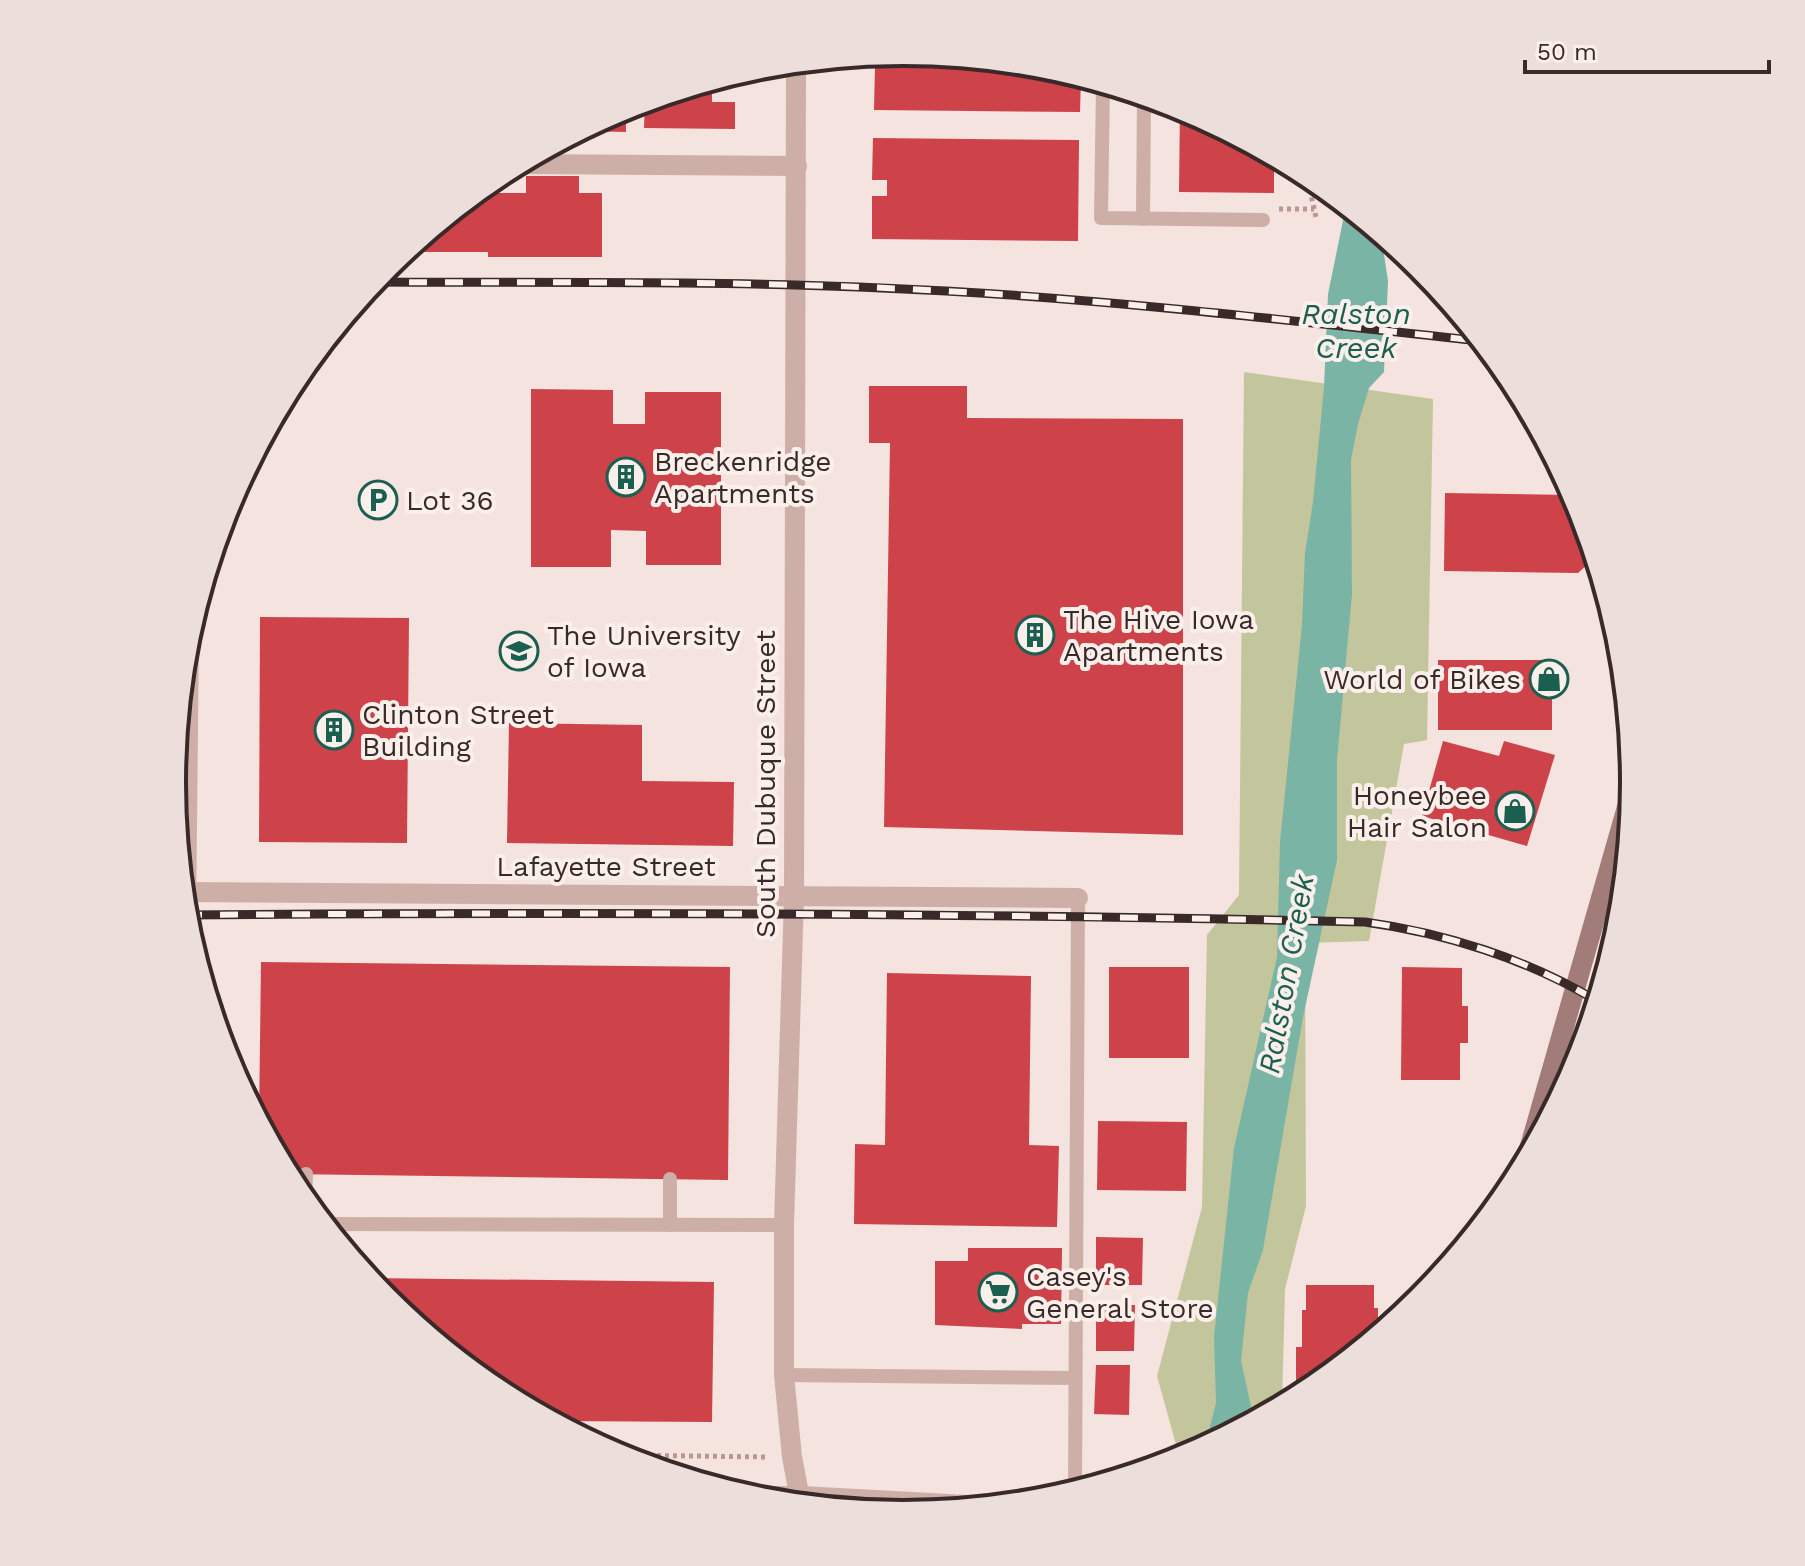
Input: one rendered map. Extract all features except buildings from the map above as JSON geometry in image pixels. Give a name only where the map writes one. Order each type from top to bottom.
[{"type":"main road","points":[[1545,1101],[1608,911]]},
{"type":"street","name":"South Dubuque Street","points":[[796,74],[794,896],[784,1225],[784,1375],[792,1457],[799,1492]]},
{"type":"street","points":[[541,164],[797,166]]},
{"type":"street","points":[[186,785],[187,746]]},
{"type":"street","name":"Lafayette Street","points":[[194,892],[1078,898]]},
{"type":"lane","points":[[1103,95],[1101,218],[1263,220]]},
{"type":"lane","points":[[1143,219],[1144,108]]},
{"type":"lane","points":[[1075,1479],[1078,898]]},
{"type":"lane","points":[[306,1174],[306,1181]]},
{"type":"lane","points":[[670,1179],[670,1225]]},
{"type":"lane","points":[[338,1224],[784,1225]]},
{"type":"lane","points":[[784,1375],[1075,1378]]},
{"type":"path","points":[[1311,194],[1316,217]]},
{"type":"path","points":[[655,1455],[792,1457]]},
{"type":"green space","points":[[1244,372],[1433,399],[1427,740],[1404,744],[1369,941],[1305,943],[1306,1206],[1285,1289],[1282,1391],[1220,1426],[1176,1445],[1157,1376],[1202,1207],[1207,935],[1239,895]]},
{"type":"water","name":"Ralston Creek","points":[[1344,218],[1384,252],[1388,281],[1384,372],[1369,388],[1351,460],[1352,594],[1337,760],[1337,860],[1303,1017],[1263,1250],[1248,1293],[1241,1361],[1252,1409],[1209,1431],[1216,1403],[1214,1337],[1234,1148],[1277,957],[1280,842],[1302,625],[1305,553],[1324,387],[1328,294]]},
{"type":"railway","points":[[390,282],[874,287],[1147,306],[1465,339]]},
{"type":"railway","points":[[198,915],[774,914],[1365,922],[1425,933],[1485,950],[1542,972],[1587,995]]},
{"type":"place","name":"Breckenridge Apartments","points":[[626,477]]},
{"type":"place","name":"Lot 36","points":[[378,500]]},
{"type":"place","name":"The Hive Iowa Apartments","points":[[1035,635]]},
{"type":"place","name":"The University of Iowa","points":[[519,651]]},
{"type":"place","name":"World of Bikes","points":[[1549,679]]},
{"type":"place","name":"Clinton Street Building","points":[[334,730]]},
{"type":"place","name":"Honeybee Hair Salon","points":[[1515,811]]},
{"type":"place","name":"Casey's General Store","points":[[998,1292]]}]
